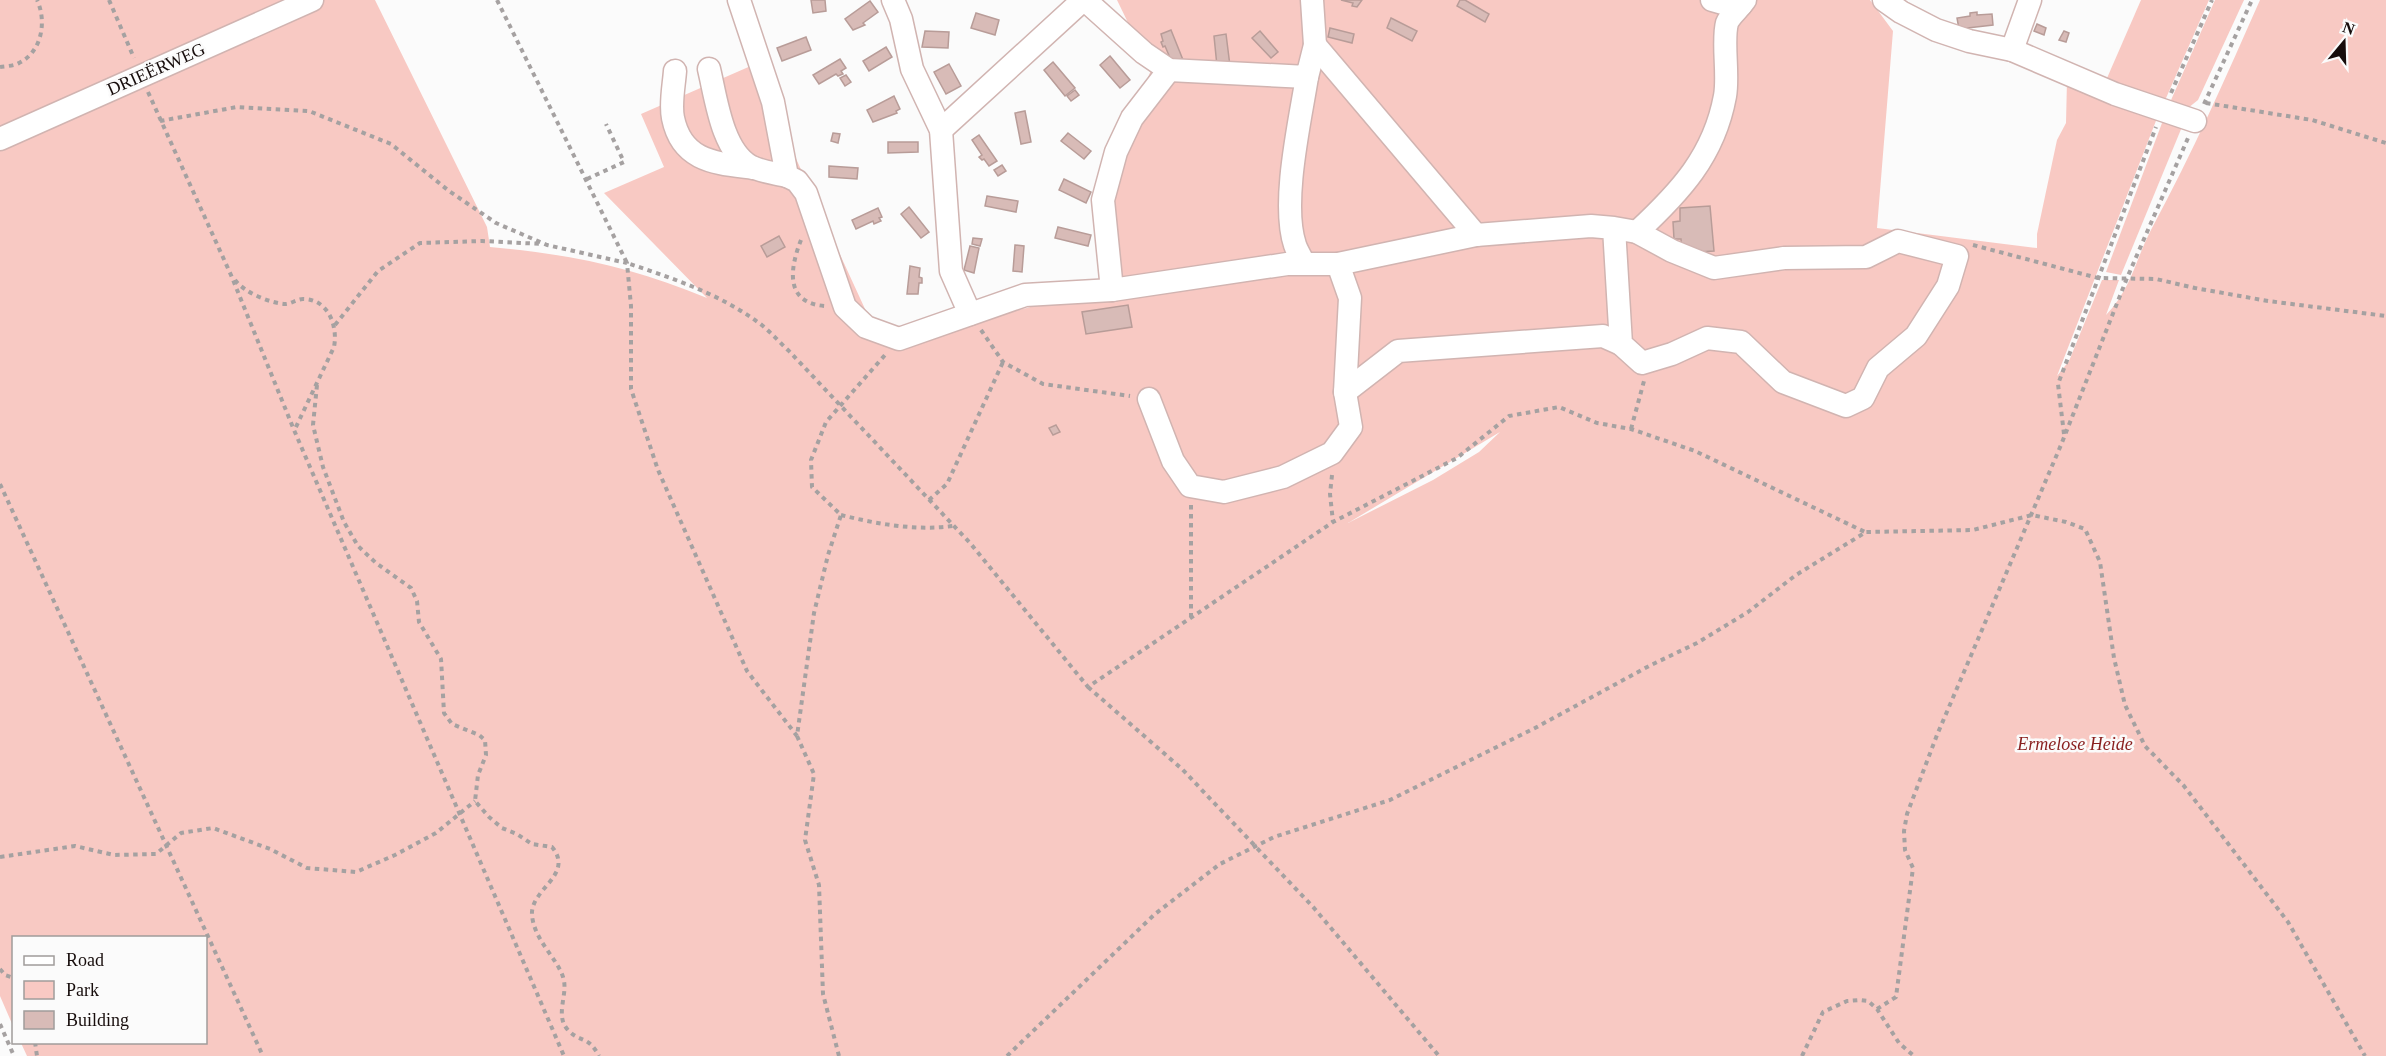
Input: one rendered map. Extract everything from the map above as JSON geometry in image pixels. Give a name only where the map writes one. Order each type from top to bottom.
[{"type":"street","name":"DRIEËRWEG","points":[[0,139],[312,0]]},
{"type":"street","points":[[739,0],[773,102],[787,176]]},
{"type":"street","points":[[893,0],[901,19],[912,69],[941,130],[951,271],[970,314]]},
{"type":"street","points":[[941,130],[1084,0],[1144,53],[1169,70],[1307,77]]},
{"type":"street","points":[[1304,262],[1295,246],[1290,216],[1295,151],[1307,77],[1315,45],[1312,0]]},
{"type":"street","points":[[1712,0],[1726,4],[1743,3]]},
{"type":"street","points":[[1884,0],[1901,12],[1936,30],[1969,41],[2012,50],[2115,93],[2163,109],[2200,112]]},
{"type":"street","points":[[2012,50],[2030,0]]},
{"type":"street","points":[[1637,232],[1665,207],[1695,171],[1714,138],[1725,95],[1725,34],[1728,21],[1743,3]]},
{"type":"street","points":[[1315,45],[1476,235]]},
{"type":"street","points":[[709,69],[723,129],[740,160],[753,168]]},
{"type":"street","points":[[1112,290],[1103,200],[1116,152],[1132,118],[1169,70]]},
{"type":"street","points":[[675,71],[673,117],[682,143],[699,158],[719,164],[753,168],[787,176],[797,181],[807,193],[845,307],[866,327],[899,339],[1025,295],[1112,290],[1304,262],[1338,264],[1476,235],[1591,226],[1614,228],[1637,232],[1672,251],[1714,268],[1784,258],[1866,256],[1898,241],[1957,256],[1948,286],[1916,336],[1878,368],[1863,398],[1845,406],[1782,382],[1741,342],[1707,338],[1672,354],[1642,363],[1621,344],[1603,336],[1398,351],[1345,392]]},
{"type":"street","points":[[1614,228],[1621,344]]},
{"type":"street","points":[[1149,399],[1173,461],[1190,486],[1224,492],[1282,477],[1332,453],[1351,427],[1345,392],[1350,298],[1338,264]]},
{"type":"path","points":[[0,67],[20,63],[37,46],[42,30],[42,10],[37,0]]},
{"type":"path","points":[[109,0],[160,121],[231,275],[294,430],[564,1056]]},
{"type":"path","points":[[497,0],[627,263],[631,306],[632,388],[658,470],[747,671],[797,736],[814,774],[805,840],[819,885],[823,994],[839,1056]]},
{"type":"path","points":[[2064,436],[2058,384],[2163,109],[2212,0]]},
{"type":"path","points":[[160,121],[237,107],[309,111],[391,144],[449,191],[496,223],[547,245]]},
{"type":"path","points":[[2200,112],[2312,120],[2386,143]]},
{"type":"path","points":[[587,179],[624,162],[606,124]]},
{"type":"path","points":[[813,211],[793,261],[792,281],[799,296],[811,305],[845,307]]},
{"type":"path","points":[[335,325],[378,271],[420,243],[482,241],[547,245],[627,263],[667,276],[741,310],[789,351],[953,526],[1032,617],[1088,687],[1182,769],[1314,908],[1439,1056]]},
{"type":"path","points":[[1957,256],[1964,243],[2098,278],[2156,279],[2268,301],[2386,316]]},
{"type":"path","points":[[231,275],[242,289],[256,295],[286,304],[304,299],[315,303],[324,308],[335,325],[334,347],[294,430]]},
{"type":"path","points":[[1877,1009],[1896,997],[1914,868],[1905,850],[1904,831],[1907,814],[1956,691],[2032,515],[2127,278]]},
{"type":"path","points":[[970,314],[1003,362],[1043,384],[1149,399]]},
{"type":"path","points":[[899,339],[826,422],[811,460],[812,487],[841,515],[871,523],[922,528],[953,526]]},
{"type":"path","points":[[929,500],[947,484],[1003,362]]},
{"type":"path","points":[[1631,429],[1644,383],[1642,363]]},
{"type":"path","points":[[317,385],[313,425],[323,467],[344,522],[358,546],[376,563],[411,588],[417,601],[419,622],[441,659],[444,713],[452,724],[479,735],[485,740],[486,755],[478,775],[475,801],[489,818],[502,828],[532,844],[552,847],[558,854],[559,867],[535,903],[531,915],[542,945],[563,976],[565,994],[561,1017],[567,1030],[593,1044],[599,1056]]},
{"type":"path","points":[[1088,687],[1333,522],[1457,458],[1509,416],[1559,407],[1597,423],[1631,429],[1695,451],[1866,532],[1973,530],[2032,515],[2066,522],[2085,529],[2100,562],[2114,658],[2126,705],[2145,746],[2184,786],[2288,922],[2365,1056]]},
{"type":"path","points":[[1332,453],[1330,494],[1333,522]]},
{"type":"path","points":[[0,484],[263,1056]]},
{"type":"path","points":[[1190,486],[1191,618]]},
{"type":"path","points":[[797,736],[814,613],[828,555],[841,515]]},
{"type":"path","points":[[1007,1056],[1155,914],[1220,864],[1274,837],[1390,800],[1535,728],[1649,666],[1697,643],[1748,612],[1796,575],[1866,532]]},
{"type":"path","points":[[0,857],[75,846],[114,855],[156,854],[182,833],[213,828],[270,849],[307,868],[356,872],[395,855],[436,832],[475,801]]},
{"type":"path","points":[[0,969],[5,975],[12,977]]},
{"type":"path","points":[[1802,1056],[1823,1012],[1847,1000],[1868,1001],[1877,1009],[1899,1043],[1914,1056]]},
{"type":"path","points":[[0,1024],[14,1056]]},
{"type":"green space","name":"Ermelose Heide","points":[[0,0],[375,0],[487,227],[490,247],[574,258],[627,270],[707,298],[604,193],[664,167],[641,114],[753,65],[882,346],[1107,287],[1102,195],[1151,70],[1117,0],[1870,0],[1893,31],[1877,228],[2037,248],[2037,234],[2057,140],[2066,123],[2067,80],[2159,113],[2057,376],[2069,361],[2102,280],[2119,280],[2106,315],[2122,295],[2260,0],[2386,0],[2386,1056],[27,1056],[21,1044],[207,1044],[207,936],[12,936],[12,1024],[0,996]],"holes":[[[1500,432],[1479,452],[1433,480],[1348,523]]]},
{"type":"green space","points":[[2141,0],[2209,0],[2163,105],[2104,85]]},
{"type":"green space","points":[[2215,0],[2244,0],[2198,100],[2188,108],[2168,107]]},
{"type":"green space","points":[[2165,115],[2184,122],[2121,275],[2106,272]]},
{"type":"building","points":[[811,0],[825,0],[826,11],[813,13]]},
{"type":"building","points":[[1341,0],[1362,0],[1357,7],[1352,6],[1353,3]]},
{"type":"building","points":[[1460,0],[1465,0],[1489,14],[1485,22],[1457,6]]},
{"type":"building","points":[[870,1],[878,12],[863,23],[865,25],[853,30],[845,19]]},
{"type":"building","points":[[1977,12],[1977,15],[1992,14],[1993,25],[1959,29],[1957,18],[1970,16],[1970,13]]},
{"type":"building","points":[[976,13],[999,20],[995,35],[971,28]]},
{"type":"building","points":[[1391,18],[1417,31],[1412,41],[1387,28]]},
{"type":"building","points":[[2037,24],[2046,28],[2044,35],[2034,31]]},
{"type":"building","points":[[1330,28],[1354,34],[1352,43],[1328,37]]},
{"type":"building","points":[[1171,30],[1183,60],[1173,65],[1161,42],[1163,41],[1161,34]]},
{"type":"building","points":[[925,31],[949,32],[948,48],[922,47]]},
{"type":"building","points":[[1260,31],[1278,52],[1271,58],[1252,38]]},
{"type":"building","points":[[2064,31],[2069,33],[2066,42],[2059,40]]},
{"type":"building","points":[[1226,34],[1230,66],[1217,66],[1214,36]]},
{"type":"building","points":[[806,37],[811,50],[782,61],[777,48]]},
{"type":"building","points":[[886,47],[892,57],[869,71],[863,61]]},
{"type":"building","points":[[1110,56],[1130,80],[1120,88],[1100,65]]},
{"type":"building","points":[[840,59],[846,68],[841,71],[843,74],[838,76],[836,74],[819,84],[813,75]]},
{"type":"building","points":[[1053,62],[1075,88],[1065,96],[1044,70]]},
{"type":"building","points":[[949,64],[961,86],[946,94],[934,72]]},
{"type":"building","points":[[846,75],[851,82],[845,86],[840,78]]},
{"type":"building","points":[[1075,90],[1079,95],[1071,101],[1067,96]]},
{"type":"building","points":[[894,96],[900,109],[896,111],[897,113],[873,122],[867,110]]},
{"type":"building","points":[[1025,111],[1031,142],[1021,144],[1015,113]]},
{"type":"building","points":[[833,133],[840,134],[838,143],[831,141]]},
{"type":"building","points":[[1068,133],[1091,151],[1084,159],[1061,141]]},
{"type":"building","points":[[979,135],[997,161],[989,166],[984,159],[979,157],[982,155],[972,140]]},
{"type":"building","points":[[888,142],[918,142],[918,152],[888,153]]},
{"type":"building","points":[[1002,165],[1006,171],[998,176],[994,170]]},
{"type":"building","points":[[829,166],[858,168],[857,179],[829,177]]},
{"type":"building","points":[[1064,179],[1091,192],[1086,203],[1059,190]]},
{"type":"building","points":[[987,196],[1018,201],[1016,212],[985,206]]},
{"type":"building","points":[[1710,206],[1714,251],[1682,253],[1681,239],[1674,239],[1673,222],[1680,221],[1680,208]]},
{"type":"building","points":[[909,207],[929,232],[921,238],[901,214]]},
{"type":"building","points":[[878,208],[882,217],[879,218],[881,221],[874,224],[873,221],[856,229],[852,220]]},
{"type":"building","points":[[1058,227],[1091,235],[1088,246],[1055,238]]},
{"type":"building","points":[[779,236],[785,247],[767,257],[761,246]]},
{"type":"building","points":[[973,238],[982,239],[980,246],[972,244]]},
{"type":"building","points":[[1015,245],[1024,246],[1022,272],[1013,271]]},
{"type":"building","points":[[970,246],[979,248],[974,273],[964,270]]},
{"type":"building","points":[[910,266],[920,268],[919,277],[922,278],[922,283],[919,283],[918,294],[907,294]]},
{"type":"building","points":[[1128,305],[1132,327],[1086,334],[1082,312]]},
{"type":"building","points":[[1056,425],[1060,432],[1053,435],[1049,428]]}]
